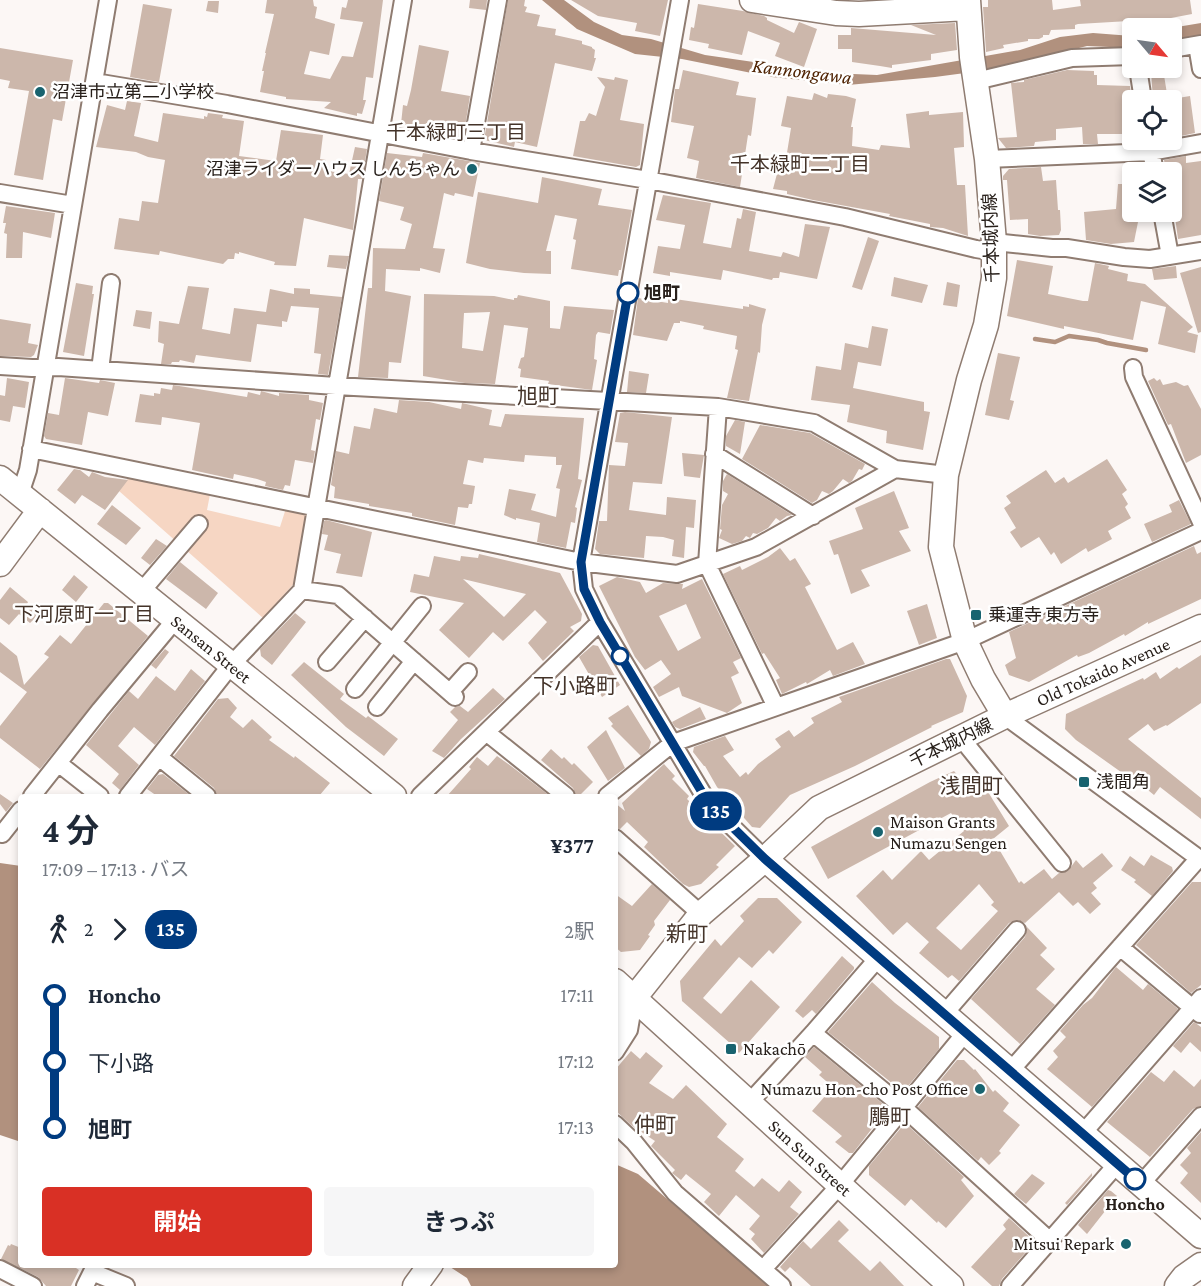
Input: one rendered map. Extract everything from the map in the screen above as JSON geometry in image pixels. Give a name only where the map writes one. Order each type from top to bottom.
[{"type":"main road","points":[[752,0],[836,13],[882,7],[968,4]]},
{"type":"main road","name":"千本城内線","points":[[618,1018],[701,914],[765,859],[819,808],[1005,716],[983,679],[965,640],[941,547],[946,476],[969,380],[986,325],[994,278],[994,247],[987,159],[974,71],[968,4]]},
{"type":"main road","name":"Sansan Street","points":[[0,478],[392,794]]},
{"type":"main road","points":[[0,564],[40,510]]},
{"type":"main road","name":"Old Tokaido Avenue","points":[[1005,716],[1201,627]]},
{"type":"main road","points":[[765,859],[1201,1236]]},
{"type":"main road","name":"Sun Sun Street","points":[[618,984],[951,1286]]},
{"type":"main road","points":[[1177,1286],[1184,1277],[1201,1265]]},
{"type":"main road","points":[[415,1286],[428,1268]]},
{"type":"main road","points":[[1193,1286],[1201,1276]]},
{"type":"street","points":[[20,494],[28,470],[108,0]]},
{"type":"street","points":[[130,794],[231,665],[302,590],[403,0]]},
{"type":"street","points":[[471,151],[498,0]]},
{"type":"street","points":[[680,0],[581,562],[584,589],[600,622],[709,804],[765,859]]},
{"type":"street","points":[[1182,47],[1199,44],[1201,69]]},
{"type":"street","points":[[974,71],[1072,58],[1122,56]]},
{"type":"street","points":[[95,82],[846,217],[976,249],[994,247],[1067,248],[1150,259],[1201,251]]},
{"type":"street","points":[[1182,144],[1201,143]]},
{"type":"street","points":[[987,159],[1122,148]]},
{"type":"street","points":[[0,193],[73,204]]},
{"type":"street","points":[[1164,222],[1170,256]]},
{"type":"street","points":[[100,370],[106,305],[111,283]]},
{"type":"street","points":[[0,366],[718,407],[814,423],[896,469],[946,476]]},
{"type":"street","points":[[1133,368],[1134,377],[1201,522]]},
{"type":"street","points":[[718,407],[707,564],[776,707]]},
{"type":"street","points":[[31,449],[581,562],[677,574],[756,547],[896,469]]},
{"type":"street","points":[[714,454],[813,516]]},
{"type":"street","points":[[141,592],[199,524]]},
{"type":"street","points":[[609,794],[672,743],[965,640],[1201,531]]},
{"type":"street","points":[[302,590],[338,595],[452,694],[468,672]]},
{"type":"street","points":[[355,688],[422,606]]},
{"type":"street","points":[[327,662],[365,618]]},
{"type":"street","points":[[34,794],[175,620]]},
{"type":"street","points":[[422,794],[600,622]]},
{"type":"street","points":[[377,707],[414,661]]},
{"type":"street","points":[[1005,716],[1200,859],[1011,1070]]},
{"type":"street","points":[[486,732],[564,794]]},
{"type":"street","points":[[961,738],[1062,863]]},
{"type":"street","points":[[159,757],[205,794]]},
{"type":"street","points":[[58,763],[97,794]]},
{"type":"street","points":[[18,814],[1,834],[18,837]]},
{"type":"street","points":[[618,841],[701,914]]},
{"type":"street","points":[[945,1014],[1017,930]]},
{"type":"street","points":[[1083,1133],[1198,1007],[1120,947]]},
{"type":"street","points":[[749,1102],[879,957]]},
{"type":"street","points":[[618,1047],[629,1030],[634,998]]},
{"type":"street","points":[[764,1268],[840,1185],[966,1032]]},
{"type":"street","points":[[813,1033],[903,1107],[1050,1240]]},
{"type":"street","points":[[1142,1184],[1201,1116]]},
{"type":"street","points":[[618,1127],[634,1142],[675,1193],[782,1286]]},
{"type":"street","points":[[1010,1286],[1118,1163]]},
{"type":"street","points":[[0,1269],[33,1286]]},
{"type":"street","points":[[85,1286],[92,1272],[126,1286]]},
{"type":"shaded area","points":[[134,470],[211,489],[207,510],[280,527],[287,505],[313,509],[299,578],[263,618],[119,491]]},
{"type":"water","name":"Kannongawa","points":[[542,0],[564,0],[594,22],[622,35],[651,39],[705,55],[830,73],[877,75],[1020,50],[1060,37],[1093,33],[1122,35],[1122,48],[1087,46],[995,69],[848,85],[772,77],[682,59],[635,54],[577,29]]},
{"type":"water","points":[[1201,23],[1201,36],[1182,40],[1182,26]]},
{"type":"water","points":[[0,863],[18,866],[18,1141],[0,1135]]},
{"type":"water","points":[[618,1165],[638,1174],[769,1286],[471,1286],[467,1278],[452,1268],[618,1268]]},
{"type":"building","points":[[267,0],[313,0],[314,6],[317,7],[315,18],[335,24],[329,55],[310,51],[304,74],[330,79],[342,56],[353,57],[363,22],[340,19],[342,7],[346,8],[348,0],[383,0],[373,78],[366,77],[363,100],[366,100],[362,114],[357,113],[357,116],[324,108],[331,102],[286,99],[286,97],[260,92],[265,53],[274,14],[265,13]]},
{"type":"building","points":[[470,0],[487,0],[486,10],[469,8]]},
{"type":"building","points":[[508,0],[525,0],[524,6],[527,7],[525,12],[540,15],[537,26],[556,29],[555,35],[582,41],[582,44],[595,50],[594,58],[596,58],[592,71],[555,63],[537,147],[515,142],[514,147],[484,140]]},
{"type":"building","points":[[571,0],[668,0],[660,36],[635,31],[637,23],[598,16]]},
{"type":"building","points":[[988,0],[1052,0],[1053,10],[1081,6],[1080,0],[1190,0],[1192,14],[1171,18],[1122,18],[1122,21],[1078,24],[1075,25],[1075,29],[1051,30],[1049,35],[1043,35],[1039,39],[1028,39],[1028,41],[1003,45],[1004,48],[986,52],[983,7],[988,7]]},
{"type":"building","points":[[208,1],[219,1],[218,13],[206,11]]},
{"type":"building","points":[[143,4],[172,9],[159,82],[130,77]]},
{"type":"building","points":[[698,4],[764,16],[767,20],[794,33],[799,22],[817,29],[804,67],[775,56],[780,43],[748,31],[742,55],[708,48],[709,44],[689,40],[691,27],[694,28]]},
{"type":"building","points":[[955,23],[957,50],[931,54],[931,60],[892,65],[892,68],[852,62],[852,49],[838,49],[838,35],[851,35],[851,28],[936,35],[911,25]]},
{"type":"building","points":[[419,45],[449,51],[441,91],[470,96],[463,139],[436,134],[436,130],[401,124],[403,105],[407,106]]},
{"type":"building","points":[[0,48],[73,60],[62,121],[53,119],[43,180],[14,175],[29,91],[8,88],[10,81],[0,79]]},
{"type":"building","points":[[683,70],[739,82],[736,95],[756,98],[751,136],[748,135],[740,187],[696,178],[699,161],[687,158],[694,126],[671,122],[675,89],[679,89]]},
{"type":"building","points":[[1067,70],[1094,71],[1094,75],[1097,75],[1097,85],[1130,86],[1131,90],[1122,90],[1122,134],[1097,134],[1098,144],[1083,144],[1082,127],[1056,129],[1056,140],[1035,142],[1034,146],[1006,148],[998,138],[1017,137],[1011,83],[1024,82],[1024,80]]},
{"type":"building","points":[[597,77],[628,80],[620,120],[644,124],[640,165],[636,167],[573,156],[580,121],[585,121],[589,113],[596,116],[605,87]]},
{"type":"building","points":[[1151,78],[1164,78],[1166,90],[1152,90]]},
{"type":"building","points":[[814,93],[827,98],[828,94],[856,99],[851,127],[853,127],[852,146],[879,150],[881,145],[910,148],[906,114],[929,111],[929,115],[963,112],[964,147],[954,148],[957,185],[965,185],[968,236],[943,228],[930,227],[930,224],[889,216],[890,214],[813,200],[773,189],[778,170],[784,171],[791,128],[781,126],[787,96],[812,100]]},
{"type":"building","points":[[1190,96],[1195,133],[1182,136],[1182,97]]},
{"type":"building","points":[[127,101],[141,103],[134,136],[158,142],[163,113],[204,119],[208,113],[223,115],[222,118],[244,121],[239,156],[276,161],[281,130],[323,135],[320,159],[326,160],[324,170],[349,174],[355,147],[367,149],[362,179],[358,179],[353,230],[304,218],[296,266],[274,265],[275,262],[239,252],[239,254],[235,253],[234,259],[228,259],[223,264],[160,251],[159,255],[114,249],[119,218],[139,221],[142,201],[158,203],[165,160],[136,152],[96,147],[107,105],[125,110]]},
{"type":"building","points":[[387,153],[422,157],[423,153],[480,163],[473,197],[444,193],[433,248],[445,249],[440,273],[420,268],[420,271],[386,269],[385,291],[411,296],[401,363],[389,362],[388,378],[358,377],[368,288],[372,288],[373,248],[405,249],[412,224],[400,220],[404,207],[379,201]]},
{"type":"building","points":[[1186,156],[1186,163],[1201,161],[1201,235],[1178,239],[1176,222],[1182,222],[1182,162],[1164,162],[1164,160]]},
{"type":"building","points":[[1041,167],[1043,181],[1056,180],[1058,210],[1060,210],[1059,235],[1028,234],[1028,219],[1010,220],[1007,180],[1003,180],[1003,176],[1009,169]]},
{"type":"building","points":[[542,177],[602,189],[598,205],[632,210],[618,276],[571,269],[577,219],[555,215],[546,251],[551,251],[551,274],[490,269],[466,263],[478,192],[538,203]]},
{"type":"building","points":[[1118,184],[1122,184],[1122,222],[1138,222],[1134,242],[1111,244],[1086,240],[1084,212],[1116,209]]},
{"type":"building","points":[[663,195],[711,203],[703,243],[731,248],[737,218],[741,219],[743,209],[756,212],[749,251],[781,257],[783,252],[799,257],[805,224],[830,227],[817,279],[780,272],[779,278],[772,280],[723,270],[721,280],[670,272],[670,276],[653,273],[658,246],[680,249],[685,225],[656,220]]},
{"type":"building","points":[[6,206],[55,213],[51,238],[23,232],[22,258],[6,258],[7,234],[4,233],[6,223],[3,223]]},
{"type":"building","points":[[868,237],[879,241],[862,290],[852,287]]},
{"type":"building","points":[[329,255],[349,256],[346,269],[327,267]]},
{"type":"building","points":[[1017,260],[1053,266],[1048,294],[1083,301],[1088,301],[1095,263],[1128,274],[1127,281],[1145,284],[1193,327],[1187,332],[1198,335],[1195,353],[1158,344],[1166,307],[1141,301],[1133,340],[1064,326],[1064,329],[1007,316]]},
{"type":"building","points":[[1176,266],[1177,278],[1154,280],[1152,269]]},
{"type":"building","points":[[1201,267],[1201,332],[1198,333],[1180,273]]},
{"type":"building","points":[[894,277],[928,285],[922,303],[891,296]]},
{"type":"building","points":[[947,282],[960,285],[957,307],[943,305]]},
{"type":"building","points":[[76,283],[93,286],[92,294],[94,294],[84,356],[63,352]]},
{"type":"building","points":[[188,286],[209,288],[202,329],[230,334],[234,308],[266,312],[270,289],[294,294],[294,288],[310,289],[310,294],[342,297],[328,375],[318,374],[321,354],[314,353],[319,308],[291,306],[287,322],[282,321],[282,327],[257,324],[251,362],[196,355],[194,363],[180,360],[171,364],[161,364],[164,344],[158,342],[159,321],[179,324]]},
{"type":"building","points":[[424,294],[494,296],[514,300],[518,295],[550,301],[550,328],[560,329],[564,306],[614,310],[610,334],[598,332],[596,335],[594,359],[597,360],[592,390],[548,384],[549,381],[520,377],[521,369],[518,368],[521,358],[524,357],[528,328],[504,325],[495,384],[465,383],[423,376]],"holes":[[[490,312],[483,351],[462,348],[464,313]]]},
{"type":"building","points":[[638,298],[668,303],[668,298],[743,309],[743,306],[749,307],[749,304],[766,309],[762,325],[760,353],[758,352],[749,401],[727,398],[738,350],[735,349],[737,336],[703,329],[704,326],[680,321],[680,323],[674,323],[667,341],[633,335]]},
{"type":"building","points":[[136,310],[152,312],[150,329],[133,326]]},
{"type":"building","points":[[0,319],[31,324],[28,343],[38,345],[34,355],[31,357],[0,356]]},
{"type":"building","points":[[872,326],[888,329],[881,366],[858,362],[853,388],[924,402],[924,411],[930,412],[923,450],[886,443],[887,431],[847,422],[850,405],[811,400],[816,366],[841,370],[845,343],[868,348]]},
{"type":"building","points":[[998,353],[1020,357],[1010,400],[1014,401],[1009,420],[985,415]]},
{"type":"building","points":[[629,371],[649,374],[646,393],[627,392]]},
{"type":"building","points":[[7,378],[29,382],[25,408],[13,406],[10,422],[0,420],[0,395],[5,396]]},
{"type":"building","points":[[65,378],[115,383],[108,416],[88,412],[82,445],[46,439],[44,436],[48,413],[59,415]]},
{"type":"building","points":[[1154,378],[1157,381],[1160,379],[1163,385],[1176,382],[1184,386],[1188,385],[1201,409],[1201,455],[1186,463],[1171,424],[1168,425],[1148,381]]},
{"type":"building","points":[[173,385],[247,397],[248,392],[260,395],[261,391],[279,396],[279,393],[309,395],[309,400],[323,403],[320,420],[316,419],[311,450],[315,451],[313,463],[295,460],[290,486],[285,485],[283,490],[265,486],[266,482],[257,479],[234,474],[233,479],[192,470],[200,423],[162,417],[161,425],[135,422],[140,394],[154,396],[154,393],[160,394],[161,388],[172,390]]},
{"type":"building","points":[[399,400],[429,402],[461,409],[462,403],[492,410],[489,425],[501,427],[505,414],[584,418],[578,479],[582,480],[575,507],[577,508],[575,523],[571,522],[566,548],[537,542],[540,523],[516,518],[516,520],[504,515],[509,489],[536,494],[531,510],[556,517],[560,489],[556,488],[562,465],[556,465],[556,457],[525,455],[524,462],[484,458],[483,463],[468,460],[463,484],[475,486],[472,504],[469,504],[468,508],[458,507],[455,525],[412,516],[412,513],[334,498],[335,487],[331,485],[336,451],[349,454],[354,426],[370,429],[374,408],[397,413]]},
{"type":"building","points":[[620,413],[672,417],[662,484],[633,482],[629,510],[666,515],[667,497],[696,500],[694,528],[686,527],[684,558],[672,556],[674,540],[663,537],[646,536],[644,558],[600,554],[595,549],[599,521],[607,521],[609,465],[625,466],[628,443],[615,442]]},
{"type":"building","points":[[735,420],[745,422],[740,454],[726,446],[726,436]]},
{"type":"building","points":[[760,425],[810,433],[865,464],[852,481],[849,483],[843,479],[829,494],[822,491],[817,500],[812,503],[742,459]]},
{"type":"building","points":[[682,453],[704,455],[700,478],[684,476]]},
{"type":"building","points":[[1107,459],[1127,490],[1122,494],[1128,504],[1125,507],[1131,518],[1108,531],[1112,539],[1088,552],[1086,548],[1061,564],[1054,552],[1051,555],[1039,537],[1021,548],[1010,532],[1016,528],[1004,508],[1011,503],[1006,496],[1046,470],[1055,483],[1064,477],[1068,483]]},
{"type":"building","points":[[74,469],[80,470],[89,477],[92,472],[105,477],[128,480],[105,510],[82,495],[75,504],[57,490]]},
{"type":"building","points":[[727,474],[792,515],[780,521],[776,518],[768,528],[757,534],[753,533],[750,538],[746,536],[742,541],[732,544],[719,538],[722,530],[720,529],[722,505],[728,494],[723,491],[723,481]]},
{"type":"building","points":[[894,491],[909,528],[899,531],[911,551],[861,570],[870,586],[851,594],[838,554],[834,555],[829,541],[863,529],[855,508]]},
{"type":"building","points":[[1179,500],[1191,524],[1152,542],[1144,524],[1172,512],[1169,505]]},
{"type":"building","points":[[112,505],[141,528],[126,545],[97,524]]},
{"type":"building","points":[[326,520],[372,532],[362,577],[336,573],[341,554],[324,550],[328,535],[322,534]]},
{"type":"building","points":[[156,539],[167,546],[150,565],[141,558]]},
{"type":"building","points":[[1194,546],[1197,554],[1201,552],[1201,599],[1148,624],[1148,622],[1089,653],[1078,657],[1077,655],[1029,682],[1009,675],[1005,665],[1016,658],[1009,632]]},
{"type":"building","points":[[780,548],[790,561],[795,558],[811,584],[805,587],[837,650],[853,642],[865,664],[833,676],[830,670],[807,684],[806,682],[782,694],[776,680],[780,678],[764,653],[762,654],[723,574],[740,566],[742,570]]},
{"type":"building","points":[[479,554],[560,573],[582,614],[581,621],[570,627],[574,631],[543,661],[528,643],[547,622],[535,610],[503,641],[493,632],[469,658],[439,630],[464,603],[410,592],[414,574],[429,577],[434,556],[460,561],[461,556],[478,558]],"holes":[[[463,579],[526,594],[504,617]]]},
{"type":"building","points":[[180,562],[218,593],[206,609],[166,579]]},
{"type":"building","points":[[74,575],[88,587],[76,602],[62,590]]},
{"type":"building","points":[[617,577],[640,582],[646,593],[663,583],[683,584],[682,589],[702,579],[741,658],[733,662],[739,673],[731,677],[742,703],[727,713],[682,696],[679,687],[659,697],[653,687],[671,674],[661,660],[645,670],[635,657],[599,586]],"holes":[[[686,604],[701,638],[678,651],[659,616]]]},
{"type":"building","points":[[10,587],[39,614],[30,623],[19,614],[9,625],[0,618],[0,600]]},
{"type":"building","points":[[104,603],[108,603],[148,636],[40,769],[0,738],[0,726],[27,692],[0,672],[0,642],[17,656],[24,685],[49,657],[44,654],[60,635],[71,644]]},
{"type":"building","points":[[927,604],[937,638],[919,645],[907,611]]},
{"type":"building","points":[[295,613],[306,622],[272,665],[261,656],[260,649]]},
{"type":"building","points":[[593,645],[598,646],[620,685],[602,697],[579,657]]},
{"type":"building","points":[[165,649],[169,652],[156,669],[151,665]]},
{"type":"building","points":[[1201,655],[1201,703],[1167,726],[1154,731],[1148,724],[1128,739],[1201,798],[1201,819],[1160,787],[1154,795],[1076,740],[1065,729],[1066,714],[1143,678],[1144,680],[1156,672],[1160,679]]},
{"type":"building","points":[[950,659],[967,696],[963,712],[855,766],[790,795],[760,828],[752,827],[717,787],[705,766],[693,752],[694,747],[725,736],[734,750],[723,756],[740,777],[746,772],[748,775],[758,764],[781,747],[775,739],[789,730],[794,737],[814,723],[811,718],[842,702],[839,697]]},
{"type":"building","points":[[304,662],[344,694],[340,699],[366,718],[368,716],[398,739],[384,756],[346,727],[291,675]]},
{"type":"building","points":[[191,669],[205,681],[155,745],[134,727],[118,746],[139,765],[120,790],[112,783],[119,774],[86,745],[129,691],[138,699],[156,676],[175,691]]},
{"type":"building","points":[[493,688],[505,699],[461,739],[444,758],[432,751],[458,720],[450,712],[460,706],[468,712]]},
{"type":"building","points":[[228,698],[237,708],[230,717],[243,728],[252,719],[272,737],[269,740],[294,758],[295,756],[330,783],[321,794],[216,794],[214,788],[174,756],[218,699]]},
{"type":"building","points":[[628,705],[651,742],[649,749],[641,756],[611,726],[613,724],[608,718]]},
{"type":"building","points":[[700,707],[706,719],[680,729],[675,727],[672,722]]},
{"type":"building","points":[[606,730],[625,768],[608,781],[587,747]]},
{"type":"building","points":[[551,749],[562,759],[564,757],[572,765],[574,763],[593,782],[581,794],[575,794],[573,788],[541,760]]},
{"type":"building","points":[[497,756],[547,794],[449,794],[471,769],[469,767],[477,757],[488,766]]},
{"type":"building","points":[[664,764],[675,776],[672,779],[689,796],[687,799],[735,846],[716,865],[719,867],[701,884],[689,887],[644,847],[648,842],[627,822],[618,829],[618,805],[625,811],[622,803]]},
{"type":"building","points":[[954,771],[974,795],[985,787],[1009,826],[993,839],[1019,883],[1021,881],[1024,884],[1044,869],[1052,879],[1059,873],[1068,871],[1076,860],[1083,868],[1102,853],[1113,866],[1093,883],[1097,888],[1091,893],[1101,904],[1090,914],[1078,902],[1073,906],[1059,892],[1025,923],[1018,920],[1009,923],[959,981],[952,975],[948,978],[919,953],[929,942],[907,922],[893,935],[856,896],[883,870],[892,880],[921,851],[929,860],[964,831],[951,813],[828,879],[811,847]],"holes":[[[979,884],[994,902],[991,905],[998,911],[961,950],[936,928]]]},
{"type":"building","points":[[163,774],[188,794],[154,794],[147,789],[158,775]]},
{"type":"building","points":[[0,794],[13,803],[6,812],[0,804]]},
{"type":"building","points":[[1151,855],[1172,867],[1173,871],[1152,896],[1134,882],[1136,880],[1121,870],[1130,856],[1144,866]]},
{"type":"building","points":[[1192,882],[1201,882],[1201,985],[1191,993],[1136,945]]},
{"type":"building","points":[[652,884],[670,900],[654,921],[655,925],[648,935],[650,936],[640,950],[621,952],[618,950],[618,896],[632,906]]},
{"type":"building","points":[[758,898],[777,898],[802,922],[773,954],[769,950],[752,968],[739,957],[703,998],[721,1014],[751,980],[780,1007],[739,1053],[682,1001],[680,981],[715,939],[721,946],[744,921],[740,916]]},
{"type":"building","points":[[1027,927],[1047,948],[1040,955],[1055,969],[1036,989],[1055,1005],[1020,1044],[971,999],[1025,937]]},
{"type":"building","points":[[842,956],[854,969],[816,1014],[812,1010],[803,1018],[795,1011]]},
{"type":"building","points":[[1116,967],[1143,990],[1148,984],[1178,1009],[1092,1107],[1047,1069],[1058,1057],[1053,1051],[1066,1037],[1060,1031],[1092,998]]},
{"type":"building","points":[[872,982],[939,1037],[939,1049],[903,1092],[828,1032]]},
{"type":"building","points":[[1194,1022],[1201,1027],[1201,1052],[1190,1042],[1181,1053],[1173,1046]]},
{"type":"building","points":[[814,1047],[888,1108],[853,1153],[849,1153],[835,1142],[842,1136],[812,1111],[833,1087],[819,1075],[822,1072],[805,1057]]},
{"type":"building","points":[[631,1051],[640,1059],[646,1052],[663,1066],[649,1083],[673,1099],[686,1085],[727,1124],[717,1137],[744,1159],[735,1171],[754,1187],[762,1178],[779,1192],[789,1180],[802,1192],[790,1207],[799,1214],[764,1253],[751,1239],[755,1234],[749,1229],[760,1216],[736,1195],[719,1216],[704,1202],[711,1194],[686,1174],[681,1180],[672,1173],[675,1170],[651,1146],[655,1141],[631,1125],[618,1113],[618,1066]]},
{"type":"building","points":[[957,1060],[964,1060],[975,1069],[993,1092],[995,1090],[1009,1103],[1003,1111],[1020,1125],[999,1151],[1001,1153],[989,1165],[981,1157],[978,1161],[918,1107]]},
{"type":"building","points":[[1174,1070],[1194,1087],[1201,1079],[1201,1106],[1193,1109],[1150,1157],[1107,1122],[1151,1072],[1164,1082]]},
{"type":"building","points":[[905,1123],[964,1177],[961,1180],[974,1196],[946,1228],[938,1221],[937,1223],[911,1199],[905,1206],[869,1175],[869,1166]]},
{"type":"building","points":[[1201,1132],[1201,1203],[1180,1183],[1188,1173],[1180,1165],[1191,1153],[1187,1148]]},
{"type":"building","points":[[1092,1173],[1092,1176],[1067,1205],[1065,1203]]},
{"type":"building","points":[[1032,1174],[1045,1183],[1026,1204],[1014,1194]]},
{"type":"building","points":[[1108,1190],[1117,1196],[1087,1234],[1078,1225]]},
{"type":"building","points":[[1009,1218],[1035,1242],[1002,1279],[999,1286],[992,1286],[971,1267],[1006,1229],[1003,1225]]},
{"type":"building","points":[[839,1220],[849,1230],[838,1241],[870,1271],[880,1261],[904,1286],[811,1286],[790,1267],[785,1272],[780,1267],[803,1241],[811,1249]]},
{"type":"building","points":[[11,1244],[18,1247],[18,1267],[1,1259],[8,1245]]},
{"type":"building","points":[[20,1268],[76,1268],[79,1270],[71,1286],[46,1286],[38,1277]]},
{"type":"waterway","points":[[1035,339],[1055,342],[1069,336],[1146,350]]},
{"type":"bus line","name":"135","points":[[628,293],[581,562],[584,589],[600,622],[709,804],[765,859],[1135,1179]]},
{"type":"place","name":"沼津市立第二小学校","points":[[40,92]]},
{"type":"place","name":"沼津ライダーハウス しんちゃん","points":[[472,169]]},
{"type":"place","name":"旭町","points":[[628,293]]},
{"type":"place","name":"乗運寺 東方寺","points":[[976,615]]},
{"type":"place","name":"浅間角","points":[[1084,782]]},
{"type":"place","name":"Maison Grants Numazu Sengen","points":[[878,832]]},
{"type":"place","name":"Nakachō","points":[[731,1049]]},
{"type":"place","name":"Numazu Hon-cho Post Office","points":[[980,1089]]},
{"type":"place","name":"Honcho","points":[[1135,1179]]},
{"type":"place","name":"Mitsui Repark","points":[[1126,1244]]},
{"type":"district","name":"千本緑町三丁目","points":[[456,132]]},
{"type":"district","name":"千本緑町二丁目","points":[[800,164]]},
{"type":"district","name":"旭町","points":[[538,396]]},
{"type":"district","name":"下河原町一丁目","points":[[84,614]]},
{"type":"district","name":"下小路町","points":[[575,686]]},
{"type":"district","name":"浅間町","points":[[971,786]]},
{"type":"district","name":"新町","points":[[687,934]]},
{"type":"district","name":"鵰町","points":[[890,1117]]},
{"type":"district","name":"仲町","points":[[655,1125]]}]
